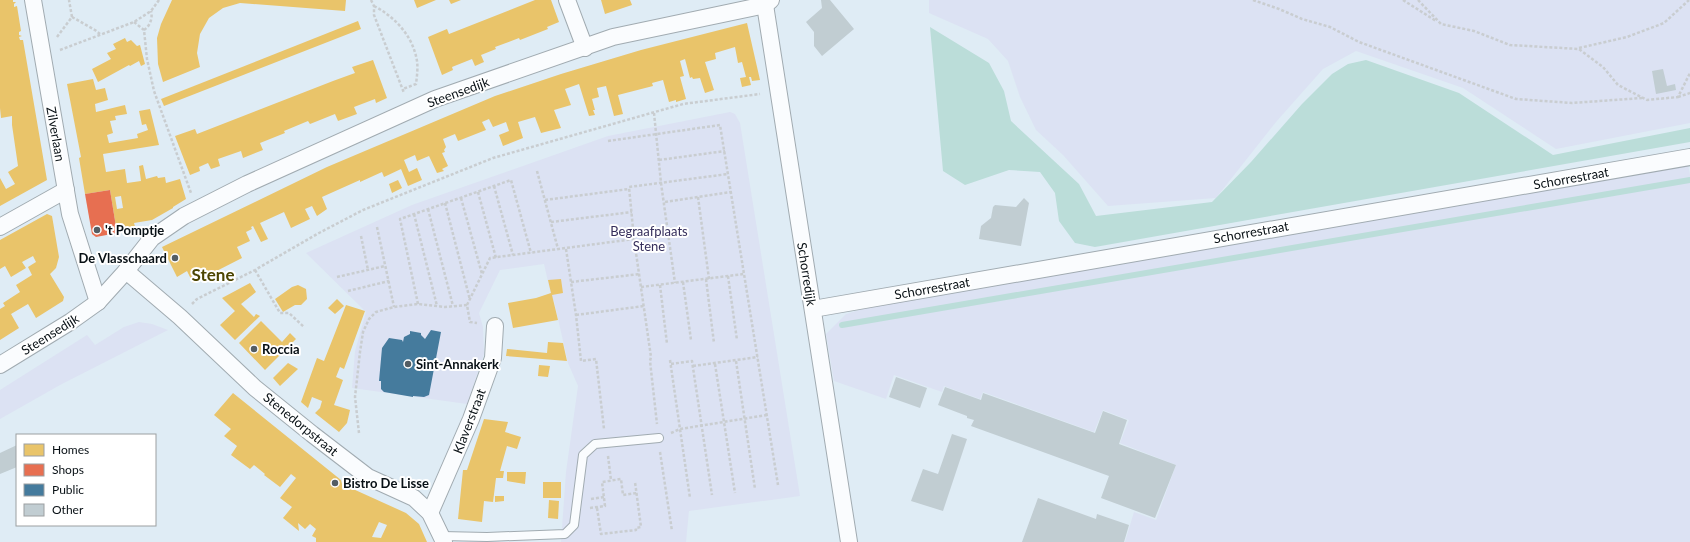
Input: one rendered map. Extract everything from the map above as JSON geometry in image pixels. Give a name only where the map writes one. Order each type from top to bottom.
[{"type":"street","name":"Zilverlaan","points":[[33,0],[45,53],[70,214],[98,302]]},
{"type":"street","points":[[567,0],[585,48]]},
{"type":"street","name":"Steensedijk","points":[[0,365],[70,322],[98,302],[126,271],[152,238],[163,232],[184,216],[247,184],[435,99],[613,37],[768,3]]},
{"type":"street","name":"Schorredijk","points":[[768,3],[778,91],[849,542]]},
{"type":"street","name":"Schorrestraat","points":[[813,309],[1690,157]]},
{"type":"street","points":[[0,227],[66,190]]},
{"type":"street","name":"Stenedorpstraat","points":[[126,271],[159,297],[255,388],[312,434],[368,477],[414,498],[430,513],[443,539]]},
{"type":"street","name":"Klaverstraat","points":[[430,513],[471,419],[493,358],[495,326]]},
{"type":"lane","points":[[443,539],[565,534],[574,525],[583,455],[595,444],[659,438]]},
{"type":"path","points":[[45,53],[72,17],[69,0]]},
{"type":"path","points":[[45,53],[54,52],[134,22],[151,11],[159,0]]},
{"type":"path","points":[[371,0],[374,6],[374,15],[411,109]]},
{"type":"path","points":[[1253,0],[1302,19],[1330,27],[1360,42],[1516,99],[1572,103],[1642,98]]},
{"type":"path","points":[[1403,0],[1441,24],[1474,31],[1510,45],[1579,48],[1627,37],[1664,23],[1689,0]]},
{"type":"path","points":[[1418,0],[1441,24]]},
{"type":"path","points":[[374,6],[384,11],[402,28],[412,43],[418,63],[416,84],[403,89]]},
{"type":"path","points":[[144,30],[148,28],[152,16],[151,11]]},
{"type":"path","points":[[72,17],[100,34]]},
{"type":"path","points":[[134,22],[144,30],[147,59],[154,92],[197,210]]},
{"type":"path","points":[[1579,48],[1603,67],[1618,85],[1646,100],[1678,97],[1690,93]]},
{"type":"path","points":[[1678,97],[1690,73]]},
{"type":"path","points":[[180,317],[197,299],[255,270],[318,233],[363,210],[493,158],[683,104],[740,98],[778,91]]},
{"type":"path","points":[[654,113],[661,183],[665,202],[675,283]]},
{"type":"path","points":[[608,141],[720,125],[778,485]]},
{"type":"path","points":[[659,160],[725,151]]},
{"type":"path","points":[[537,171],[558,249]]},
{"type":"path","points":[[545,200],[728,174]]},
{"type":"path","points":[[418,304],[400,219],[511,180],[531,253]]},
{"type":"path","points":[[494,186],[513,255]]},
{"type":"path","points":[[629,189],[659,438],[672,531]]},
{"type":"path","points":[[478,192],[496,258]]},
{"type":"path","points":[[665,202],[731,192]]},
{"type":"path","points":[[698,197],[714,343]]},
{"type":"path","points":[[461,198],[482,274]]},
{"type":"path","points":[[445,203],[470,300]]},
{"type":"path","points":[[428,210],[453,306]]},
{"type":"path","points":[[551,222],[632,212]]},
{"type":"path","points":[[414,214],[437,306]]},
{"type":"path","points":[[377,227],[394,307]]},
{"type":"path","points":[[361,236],[368,270]]},
{"type":"path","points":[[495,326],[470,322],[467,305],[490,258],[634,239]]},
{"type":"path","points":[[566,248],[576,315],[580,361],[596,359],[611,480]]},
{"type":"path","points":[[337,277],[385,266]]},
{"type":"path","points":[[255,270],[280,313],[289,313],[304,327]]},
{"type":"path","points":[[571,282],[640,274]]},
{"type":"path","points":[[641,287],[744,274]]},
{"type":"path","points":[[728,276],[737,340]]},
{"type":"path","points":[[348,290],[389,281]]},
{"type":"path","points":[[683,282],[691,340]]},
{"type":"path","points":[[660,285],[667,344]]},
{"type":"path","points":[[359,433],[356,397],[364,332],[369,319],[376,312],[394,307],[418,304],[437,306],[467,305]]},
{"type":"path","points":[[576,315],[644,306]]},
{"type":"path","points":[[694,366],[758,357]]},
{"type":"path","points":[[670,360],[690,498]]},
{"type":"path","points":[[671,364],[692,361],[694,366],[701,425],[712,495]]},
{"type":"path","points":[[736,361],[755,489]]},
{"type":"path","points":[[715,364],[735,493]]},
{"type":"path","points":[[659,438],[680,429],[767,415]]},
{"type":"path","points":[[576,510],[605,506],[602,482],[621,479],[623,495],[637,493]]},
{"type":"path","points":[[597,508],[601,534],[636,530],[636,528],[641,527],[635,482]]},
{"type":"green space","points":[[929,0],[1690,0],[1690,123],[1556,149],[1463,88],[1356,51],[1323,69],[1276,122],[1216,198],[1108,206],[1063,155],[1036,130],[1020,97],[1008,61],[988,39],[929,13]]},
{"type":"green space","name":"Begraafplaats Stene","points":[[730,112],[735,114],[740,123],[800,496],[689,511],[686,542],[561,542],[566,472],[578,386],[568,363],[544,264],[500,270],[479,313],[483,327],[484,354],[467,404],[352,388],[355,351],[366,312],[306,253],[412,205],[608,136]]},
{"type":"green space","points":[[1688,164],[1690,175],[1690,542],[1125,542],[1134,512],[1156,520],[1176,465],[1120,443],[1129,420],[1103,410],[1094,432],[983,392],[980,399],[944,386],[942,392],[894,375],[886,399],[834,381],[826,334],[846,314],[879,304]]},
{"type":"green space","points":[[139,322],[152,324],[168,330],[60,385],[0,419],[0,390],[87,335],[95,345],[124,327]]},
{"type":"shaded area","points":[[930,27],[989,63],[1004,91],[1011,121],[1079,184],[1096,216],[1212,202],[1251,162],[1302,104],[1332,74],[1348,64],[1366,60],[1459,93],[1553,155],[1690,128],[1690,142],[1095,247],[1075,243],[1059,221],[1055,193],[1040,172],[1009,170],[965,185],[943,171]]},
{"type":"building: Homes","points":[[0,0],[13,0],[13,2],[16,2],[14,7],[17,6],[21,31],[19,32],[19,35],[22,36],[19,37],[20,40],[23,40],[47,180],[0,206],[0,178],[6,189],[15,184],[8,172],[18,166],[12,116],[1,118]]},
{"type":"building: Homes","points":[[172,0],[346,0],[345,11],[240,3],[223,8],[209,18],[200,34],[197,53],[200,67],[163,82],[158,64],[157,38],[161,24]]},
{"type":"building: Homes","points":[[414,0],[436,0],[417,8]]},
{"type":"building: Homes","points":[[449,0],[461,0],[451,4]]},
{"type":"building: Homes","points":[[535,0],[551,0],[559,22],[547,27],[548,29],[520,40],[519,38],[495,47],[496,49],[481,55],[484,62],[475,66],[472,59],[452,67],[453,70],[442,75],[428,37],[447,29],[449,34]]},
{"type":"building: Homes","points":[[601,0],[630,0],[632,5],[605,14]]},
{"type":"building: Homes","points":[[358,21],[361,29],[164,106],[161,99]]},
{"type":"building: Homes","points":[[747,23],[760,80],[752,81],[751,77],[749,77],[751,85],[742,87],[740,78],[746,77],[742,62],[738,63],[735,47],[715,53],[716,59],[705,62],[714,90],[705,93],[700,78],[690,78],[685,59],[680,61],[684,76],[680,77],[686,99],[676,102],[676,100],[669,102],[663,80],[652,83],[653,86],[618,95],[623,114],[614,116],[606,86],[597,88],[599,97],[592,99],[595,115],[589,116],[579,84],[565,89],[571,105],[554,110],[561,128],[541,133],[535,117],[518,122],[523,138],[503,146],[499,135],[509,131],[506,122],[493,127],[489,119],[482,122],[486,130],[458,141],[455,134],[443,139],[446,147],[444,150],[445,152],[442,153],[448,166],[442,169],[444,171],[437,173],[429,156],[417,161],[415,155],[404,160],[409,172],[417,168],[422,180],[408,186],[401,169],[384,177],[382,172],[360,182],[360,180],[322,197],[327,209],[317,216],[312,206],[305,209],[310,219],[291,228],[284,212],[260,223],[268,239],[261,242],[253,226],[251,227],[252,229],[246,232],[250,241],[237,247],[242,258],[193,283],[187,271],[177,277],[162,247],[327,167],[495,96],[641,50]]},
{"type":"building: Homes","points":[[125,38],[127,42],[131,40],[137,46],[140,45],[145,64],[141,66],[139,61],[98,82],[92,69],[111,59],[107,53],[116,49],[113,44]]},
{"type":"building: Homes","points":[[373,60],[387,98],[376,103],[375,99],[354,107],[357,114],[338,121],[335,114],[310,124],[308,121],[284,131],[285,133],[260,143],[263,150],[243,158],[241,151],[218,159],[220,166],[211,169],[208,163],[199,167],[200,171],[190,175],[175,136],[195,129],[197,134],[355,73],[352,67]]},
{"type":"building: Homes","points":[[93,79],[96,90],[105,88],[108,100],[95,104],[96,112],[125,105],[127,114],[115,116],[116,120],[110,121],[113,133],[107,135],[109,143],[138,138],[137,134],[148,130],[146,124],[142,125],[139,111],[150,109],[159,145],[103,154],[106,172],[125,169],[127,183],[141,181],[139,166],[143,165],[146,179],[157,176],[158,178],[165,177],[166,183],[180,179],[186,199],[152,220],[134,223],[136,230],[117,233],[110,190],[85,194],[79,158],[81,157],[67,84]],"holes":[[[121,196],[123,208],[117,209],[115,197]]]},
{"type":"building: Homes","points":[[398,180],[402,188],[392,193],[389,184]]},
{"type":"building: Homes","points":[[47,214],[52,216],[59,257],[56,268],[50,274],[64,297],[63,301],[36,318],[28,304],[11,314],[19,328],[0,340],[0,309],[5,306],[3,303],[20,292],[16,285],[32,275],[28,267],[36,262],[33,256],[22,262],[26,268],[11,277],[5,266],[0,269],[0,240]]},
{"type":"building: Homes","points":[[561,279],[563,293],[552,295],[558,320],[513,328],[508,303],[536,298],[551,293],[548,280]]},
{"type":"building: Homes","points":[[250,283],[256,292],[241,304],[254,317],[256,314],[260,316],[235,340],[220,325],[235,311],[222,298]]},
{"type":"building: Homes","points":[[298,285],[306,289],[307,299],[301,305],[295,305],[283,312],[275,299],[292,287]]},
{"type":"building: Homes","points":[[337,299],[344,306],[335,314],[328,308]]},
{"type":"building: Homes","points":[[346,305],[365,311],[344,369],[340,367],[336,377],[343,380],[334,405],[350,410],[347,423],[339,432],[315,413],[320,408],[322,401],[312,397],[308,408],[301,402],[317,358],[324,361]]},
{"type":"building: Homes","points":[[261,321],[282,342],[290,333],[296,339],[265,370],[239,343]]},
{"type":"building: Homes","points":[[548,342],[563,343],[567,361],[506,356],[507,349],[547,353]]},
{"type":"building: Homes","points":[[288,363],[298,369],[280,386],[273,378]]},
{"type":"building: Homes","points":[[539,365],[550,366],[548,377],[538,376]]},
{"type":"building: Homes","points":[[233,393],[341,480],[342,484],[406,513],[419,524],[427,542],[316,542],[316,538],[312,536],[316,529],[310,524],[305,529],[298,523],[299,531],[283,518],[292,507],[280,498],[296,478],[291,474],[280,487],[254,465],[250,469],[231,455],[237,446],[224,436],[231,429],[214,415]],"holes":[[[379,522],[387,525],[381,538],[372,537]]]},
{"type":"building: Homes","points":[[484,419],[508,422],[505,432],[521,437],[517,449],[507,446],[500,471],[504,471],[503,478],[496,478],[493,502],[484,501],[482,522],[458,519],[463,470],[467,470]]},
{"type":"building: Homes","points":[[507,472],[526,472],[525,484],[507,481]]},
{"type":"building: Homes","points":[[543,482],[561,482],[561,498],[543,498]]},
{"type":"building: Homes","points":[[495,496],[504,496],[504,501],[495,502]]},
{"type":"building: Homes","points":[[549,500],[559,501],[558,519],[548,518]]},
{"type":"building: Shops","points":[[110,190],[117,233],[96,237],[92,234],[85,194]]},
{"type":"building: Public","name":"Sint-Annakerk","points":[[431,330],[441,332],[429,395],[424,397],[413,397],[384,392],[381,389],[381,381],[379,381],[382,348],[389,338],[402,340],[403,342],[404,337],[410,334],[410,331],[421,333],[425,339]]},
{"type":"building: Other","points":[[821,0],[830,0],[854,29],[822,56],[814,46],[814,32],[806,22],[822,8]]},
{"type":"building: Other","points":[[1663,69],[1667,86],[1675,84],[1676,90],[1656,94],[1652,71]]},
{"type":"building: Other","points":[[1024,198],[1029,203],[1021,246],[979,239],[981,226],[991,218],[993,207],[995,205],[1016,207]]},
{"type":"building: Other","points":[[896,377],[927,388],[920,408],[889,397]]},
{"type":"building: Other","points":[[945,387],[981,400],[983,393],[1095,433],[1103,411],[1127,420],[1119,444],[1176,465],[1155,518],[1101,498],[1109,476],[971,426],[974,420],[938,405]]},
{"type":"building: Other","points":[[952,434],[967,439],[943,511],[911,501],[923,469],[938,474]]},
{"type":"building: Other","points":[[16,445],[16,467],[0,474],[0,453]]},
{"type":"building: Other","points":[[1038,498],[1096,519],[1097,514],[1129,525],[1124,542],[1022,542]]},
{"type":"waterway","points":[[842,325],[1690,180]]},
{"type":"place","name":"'t Pomptje","points":[[97,230]]},
{"type":"place","name":"De Vlasschaard","points":[[175,258]]},
{"type":"place","name":"Roccia","points":[[254,349]]},
{"type":"place","name":"Sint-Annakerk","points":[[408,364]]},
{"type":"place","name":"Bistro De Lisse","points":[[335,483]]},
{"type":"district","name":"Stene","points":[[213,275]]}]
